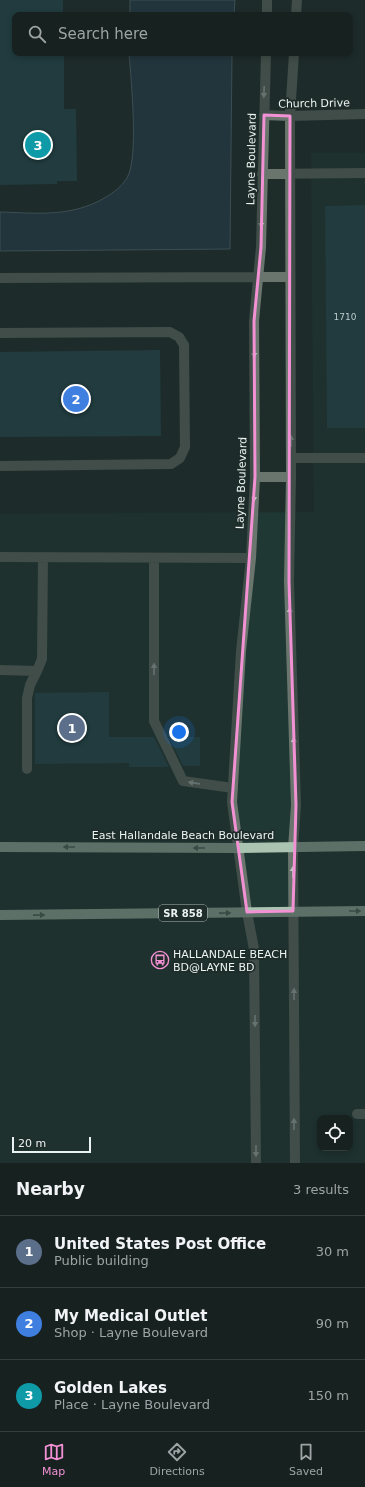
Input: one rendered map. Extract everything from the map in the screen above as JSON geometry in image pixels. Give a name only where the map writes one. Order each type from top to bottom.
[{"type":"main road","name":"East Hallandale Beach Boulevard","points":[[0,847],[292,848],[365,846]]},
{"type":"main road","name":"SR 858","points":[[0,915],[365,911]]},
{"type":"street","points":[[267,0],[267,12]]},
{"type":"street","points":[[296,12],[297,0]]},
{"type":"street","name":"Layne Boulevard","points":[[256,1163],[254,949],[247,912],[232,802],[241,651],[250,558],[255,477],[254,321],[261,247],[266,56]]},
{"type":"street","points":[[294,56],[290,116],[291,477],[289,581],[296,805],[292,848],[295,1163]]},
{"type":"street","name":"Church Drive","points":[[264,115],[290,116],[365,114]]},
{"type":"street","points":[[262,174],[365,174]]},
{"type":"street","points":[[0,278],[290,277]]},
{"type":"street","points":[[0,333],[170,332],[178,337],[184,345],[185,447],[180,458],[171,464],[0,466]]},
{"type":"street","points":[[291,458],[365,458]]},
{"type":"street","points":[[255,477],[291,477]]},
{"type":"street","points":[[0,557],[250,558]]},
{"type":"street","points":[[27,769],[27,698],[30,685],[42,659],[43,557]]},
{"type":"street","points":[[154,558],[154,721],[183,781],[233,788]]},
{"type":"street","points":[[0,670],[37,671]]},
{"type":"highlighted area","points":[[264,115],[290,116],[289,581],[296,805],[293,911],[247,912],[232,802],[255,477],[254,321],[261,247]]},
{"type":"shaded area","points":[[311,153],[365,153],[365,1163],[0,1163],[0,514],[314,512]]},
{"type":"water","points":[[130,0],[235,0],[234,12],[130,12]]},
{"type":"water","points":[[129,56],[232,56],[230,249],[0,251],[0,212],[51,213],[75,210],[99,201],[118,189],[127,178],[131,168],[133,154]]},
{"type":"building","points":[[0,0],[63,0],[63,12],[12,12],[12,56],[64,56],[64,109],[76,109],[77,181],[57,181],[57,184],[0,185]]},
{"type":"building","points":[[365,205],[365,428],[327,428],[325,206]]},
{"type":"building","points":[[160,350],[161,436],[0,437],[0,352]]},
{"type":"building","points":[[109,692],[109,737],[154,737],[169,767],[129,767],[129,763],[35,764],[35,693]]},
{"type":"building","points":[[169,737],[200,737],[200,766],[183,766]]},
{"type":"place","name":"Golden Lakes","points":[[38,145]]},
{"type":"place","name":"My Medical Outlet","points":[[76,399]]},
{"type":"place","name":"United States Post Office","points":[[72,728]]},
{"type":"place","name":"HALLANDALE BEACH BD@LAYNE BD","points":[[160,960]]}]
